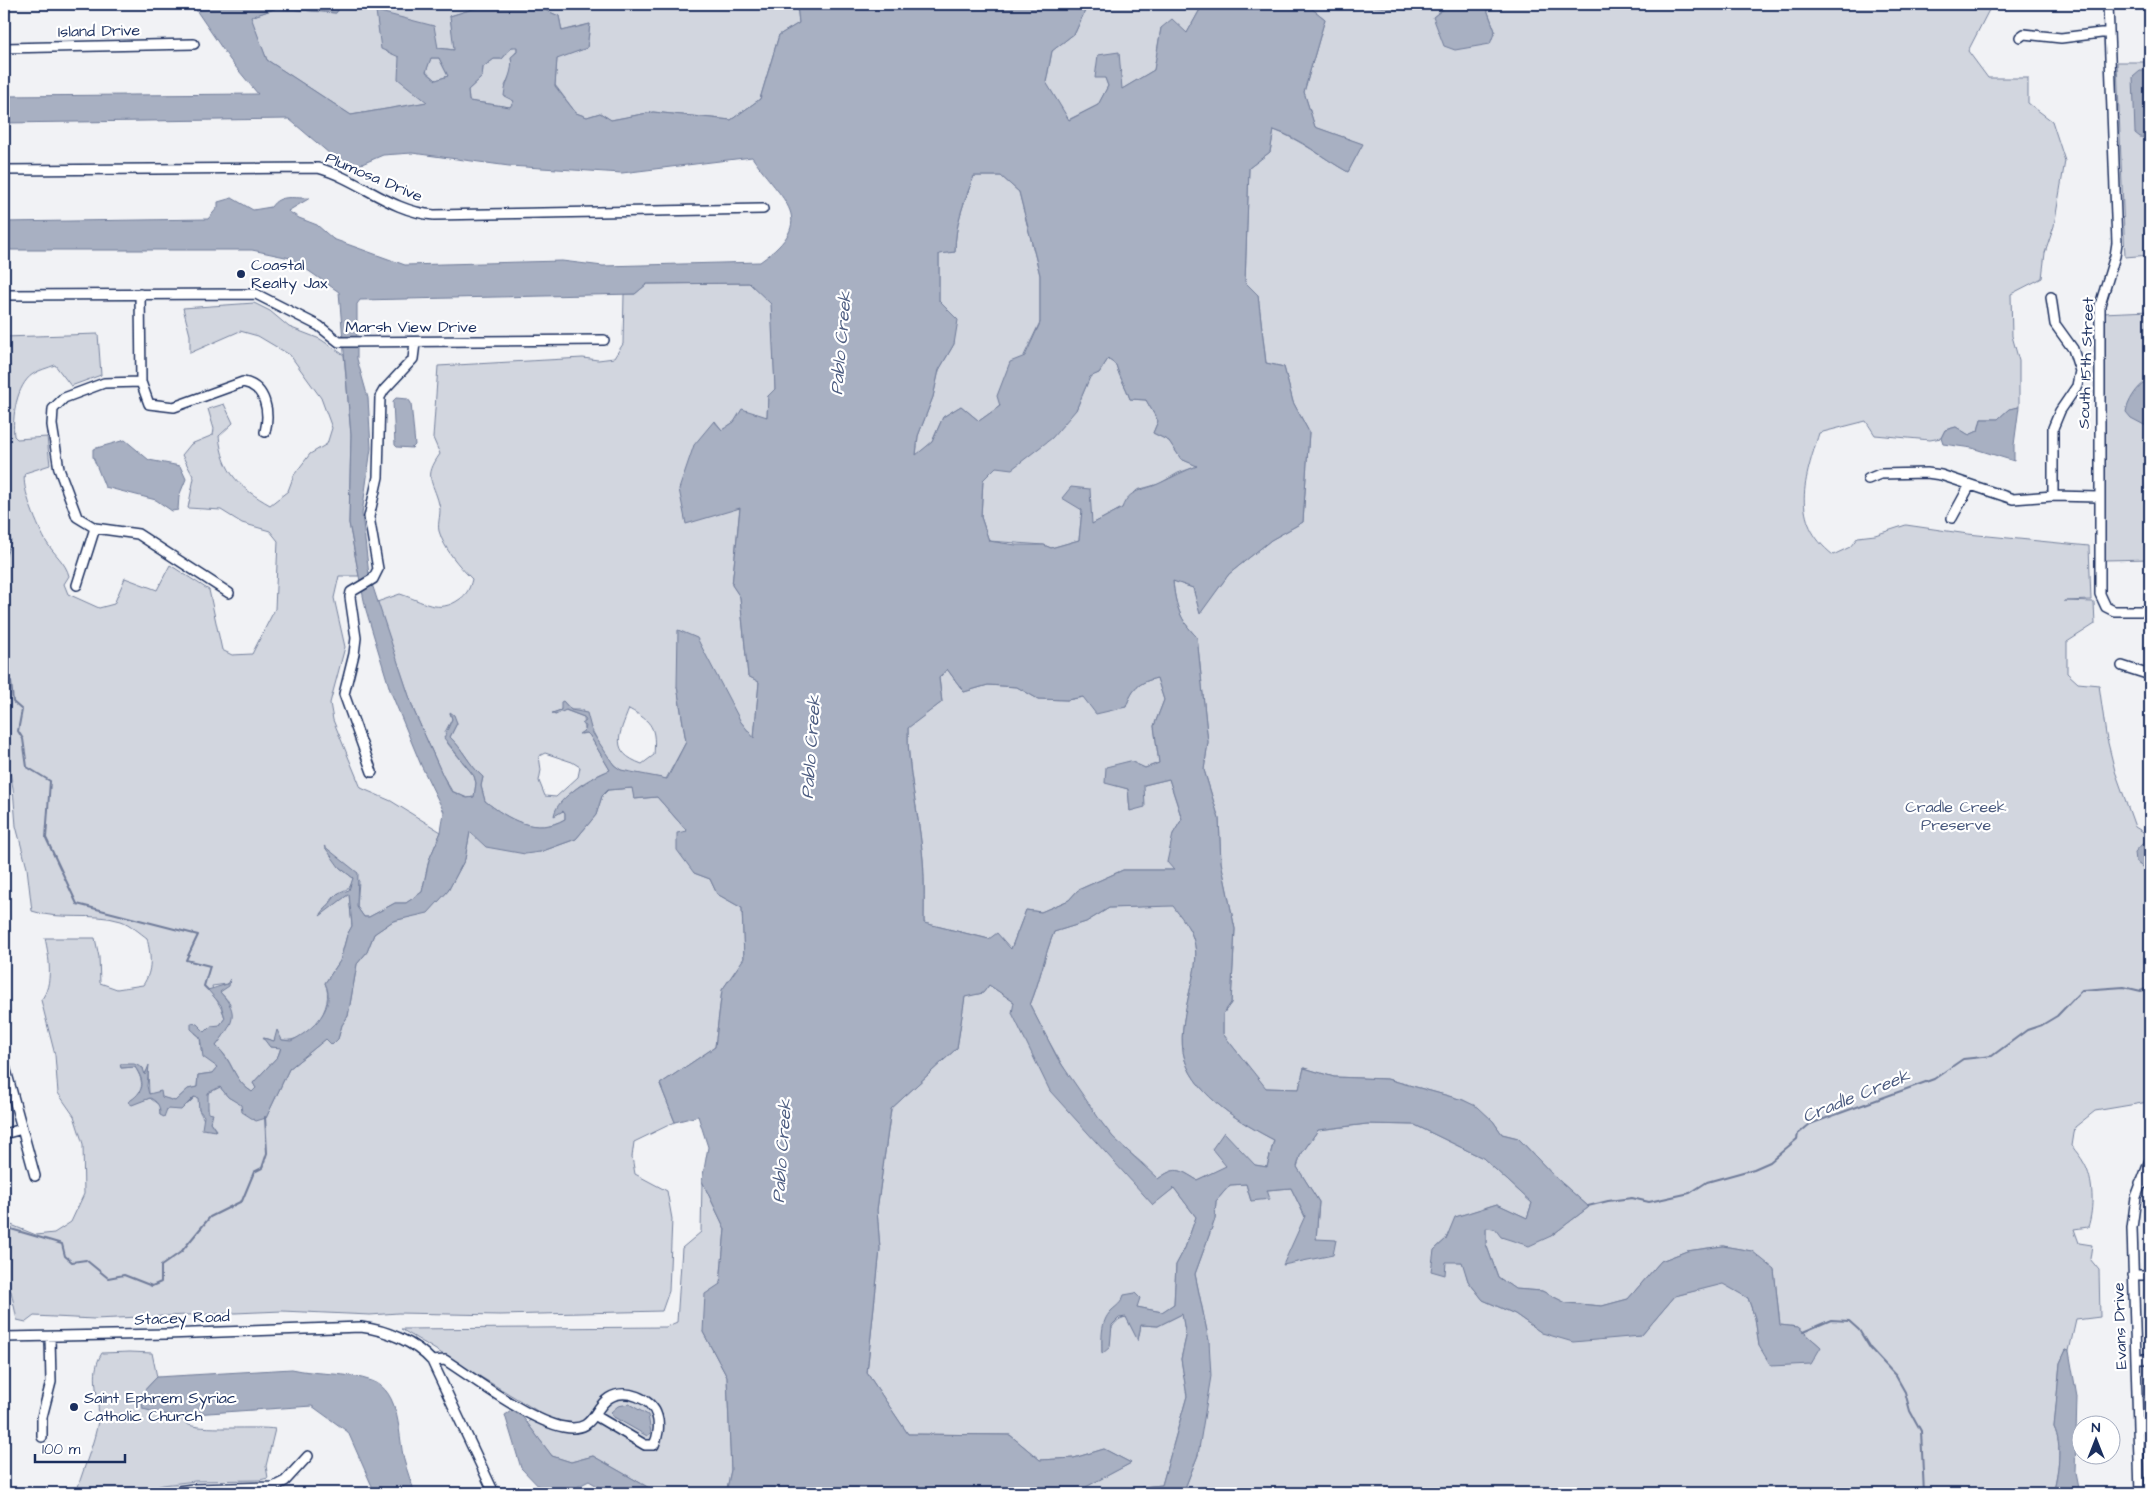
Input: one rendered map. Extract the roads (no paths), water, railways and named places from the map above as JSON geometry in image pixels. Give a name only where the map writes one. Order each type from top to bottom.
[{"type":"street","name":"South 15th Street","points":[[2108,4],[2117,243],[2116,256],[2100,305],[2098,497],[2100,594],[2105,606],[2114,611],[2150,611]]},
{"type":"street","points":[[2020,37],[2024,34],[2061,38],[2109,32]]},
{"type":"street","name":"Island Drive","points":[[4,48],[194,44]]},
{"type":"street","name":"Plumosa Drive","points":[[4,170],[318,168],[344,177],[404,209],[434,215],[763,209]]},
{"type":"street","points":[[140,294],[140,382],[149,404],[165,408],[185,404],[243,382],[251,383],[259,390],[267,406],[268,420],[265,432]]},
{"type":"street","name":"Marsh View Drive","points":[[4,295],[256,294],[318,326],[338,342],[362,344],[604,340]]},
{"type":"street","points":[[2051,297],[2055,324],[2073,349],[2080,371],[2077,386],[2060,411],[2052,428],[2053,496]]},
{"type":"street","points":[[372,772],[344,694],[356,638],[350,597],[351,592],[356,588],[373,580],[378,569],[369,517],[378,477],[380,397],[384,390],[413,359],[415,343]]},
{"type":"street","points":[[140,382],[104,383],[64,398],[53,409],[52,425],[59,469],[77,517],[95,528],[138,534],[229,592]]},
{"type":"street","points":[[1868,479],[1880,474],[1941,475],[2013,499],[2053,496],[2098,497]]},
{"type":"street","points":[[1952,518],[1970,485]]},
{"type":"street","points":[[77,585],[95,528]]},
{"type":"street","points":[[2122,666],[2150,675]]},
{"type":"street","points":[[4,1063],[35,1176]]},
{"type":"street","points":[[4,1134],[22,1129]]},
{"type":"street","name":"Evans Drive","points":[[2140,1493],[2132,1228],[2140,1183],[2150,1160]]},
{"type":"street","points":[[2140,1183],[2150,1183]]},
{"type":"street","points":[[2133,1275],[2150,1274]]},
{"type":"street","name":"Stacey Road","points":[[4,1337],[361,1327],[387,1332],[423,1353],[432,1362]]},
{"type":"street","points":[[42,1437],[42,1418],[51,1382],[50,1337]]},
{"type":"street","points":[[2137,1359],[2150,1359]]},
{"type":"street","points":[[494,1493],[432,1362],[445,1360],[546,1422],[566,1428],[580,1427],[596,1416],[609,1398],[623,1395],[636,1396],[647,1402],[657,1414],[658,1437],[654,1446],[645,1446],[596,1416]]},
{"type":"street","points":[[163,1493],[193,1489],[273,1487],[285,1481],[308,1456]]},
{"type":"water","name":"Pablo Creek","points":[[192,4],[342,4],[336,13],[277,8],[251,17],[267,60],[351,115],[427,102],[398,79],[399,57],[381,49],[376,11],[434,26],[438,48],[454,50],[450,16],[489,4],[531,4],[559,16],[562,31],[590,24],[587,48],[557,59],[555,86],[576,113],[587,117],[600,113],[611,120],[653,112],[731,120],[760,99],[779,35],[799,23],[797,4],[1088,4],[1075,33],[1052,51],[1046,82],[1069,120],[1098,105],[1108,86],[1105,78],[1095,78],[1098,55],[1119,52],[1122,89],[1154,70],[1161,28],[1172,19],[1187,33],[1203,4],[1306,4],[1325,19],[1304,92],[1315,127],[1363,144],[1348,172],[1303,143],[1274,130],[1270,152],[1249,168],[1245,282],[1258,295],[1266,363],[1284,367],[1293,402],[1309,432],[1303,522],[1271,540],[1229,574],[1200,614],[1193,588],[1173,581],[1179,612],[1186,625],[1197,637],[1208,742],[1204,770],[1219,819],[1221,862],[1235,929],[1231,1003],[1223,1014],[1223,1034],[1266,1088],[1299,1089],[1304,1068],[1334,1077],[1387,1079],[1463,1100],[1478,1107],[1493,1121],[1502,1134],[1518,1138],[1554,1176],[1589,1207],[1551,1236],[1529,1246],[1501,1237],[1495,1229],[1486,1228],[1486,1244],[1498,1277],[1515,1289],[1542,1291],[1566,1303],[1602,1306],[1628,1299],[1661,1261],[1687,1251],[1723,1246],[1752,1251],[1774,1269],[1780,1325],[1798,1327],[1821,1347],[1811,1364],[1771,1366],[1759,1346],[1755,1318],[1748,1298],[1723,1284],[1675,1296],[1641,1336],[1573,1342],[1542,1333],[1515,1314],[1483,1300],[1468,1281],[1462,1262],[1446,1262],[1445,1275],[1431,1271],[1434,1250],[1446,1239],[1455,1217],[1497,1204],[1527,1218],[1532,1203],[1483,1158],[1415,1125],[1367,1124],[1318,1130],[1300,1156],[1297,1167],[1319,1202],[1316,1239],[1336,1240],[1333,1255],[1283,1265],[1305,1216],[1291,1188],[1267,1190],[1270,1199],[1251,1201],[1246,1184],[1230,1185],[1216,1201],[1215,1219],[1195,1274],[1209,1341],[1211,1376],[1198,1455],[1183,1493],[1130,1493],[1142,1487],[1162,1485],[1187,1396],[1181,1359],[1186,1337],[1182,1314],[1158,1326],[1141,1325],[1138,1341],[1126,1317],[1119,1318],[1112,1325],[1110,1347],[1102,1354],[1103,1325],[1107,1315],[1124,1295],[1135,1293],[1140,1298],[1137,1307],[1162,1312],[1174,1304],[1176,1265],[1185,1248],[1196,1217],[1174,1188],[1153,1205],[1050,1091],[1012,1013],[1014,1002],[989,985],[983,993],[965,997],[957,1048],[891,1109],[877,1210],[880,1249],[867,1373],[908,1434],[1010,1435],[1040,1460],[1074,1458],[1104,1449],[1131,1463],[1086,1487],[1090,1493],[726,1493],[731,1470],[727,1377],[703,1332],[705,1294],[720,1284],[725,1229],[702,1181],[708,1147],[698,1116],[675,1122],[660,1084],[715,1047],[722,990],[744,958],[742,908],[717,894],[710,879],[694,873],[677,850],[677,833],[687,831],[657,797],[634,799],[632,788],[608,790],[602,796],[596,815],[576,839],[540,852],[525,854],[486,847],[470,832],[465,859],[448,891],[428,913],[393,921],[374,934],[367,952],[357,964],[348,1016],[342,1025],[338,1039],[332,1045],[326,1039],[289,1069],[266,1118],[256,1121],[242,1112],[241,1105],[228,1097],[220,1087],[208,1093],[208,1113],[213,1114],[210,1122],[216,1131],[202,1129],[204,1116],[199,1110],[198,1098],[194,1097],[181,1110],[167,1109],[164,1117],[160,1115],[157,1103],[150,1098],[132,1105],[128,1102],[140,1091],[142,1082],[135,1067],[121,1068],[120,1064],[134,1064],[143,1068],[145,1075],[149,1065],[147,1086],[149,1094],[161,1091],[162,1097],[175,1101],[188,1089],[197,1087],[198,1075],[212,1073],[217,1067],[203,1057],[200,1037],[191,1029],[191,1023],[197,1024],[205,1032],[211,1026],[220,1025],[225,1018],[221,1005],[208,990],[227,984],[230,979],[229,986],[220,992],[227,1000],[232,1013],[232,1019],[216,1046],[222,1052],[241,1082],[252,1092],[256,1088],[253,1083],[278,1056],[281,1048],[270,1047],[263,1038],[274,1041],[277,1030],[282,1040],[291,1041],[314,1025],[325,1010],[328,992],[325,983],[340,961],[347,935],[352,926],[349,894],[320,916],[337,894],[349,890],[353,878],[339,867],[324,846],[358,873],[357,907],[364,917],[369,917],[395,903],[406,903],[422,892],[429,860],[441,832],[444,812],[421,765],[390,690],[366,610],[359,576],[349,523],[351,435],[339,292],[290,258],[252,250],[4,250],[4,222],[208,219],[218,207],[218,202],[232,198],[253,210],[271,207],[284,198],[310,198],[288,211],[299,218],[317,225],[333,239],[405,265],[562,261],[603,266],[760,262],[778,247],[788,234],[792,222],[790,210],[784,199],[752,157],[622,173],[509,166],[412,153],[383,155],[355,167],[337,160],[289,119],[4,123],[4,96],[258,94],[230,60]],"holes":[[[512,47],[517,47],[517,52],[511,57],[512,62],[504,96],[514,101],[510,107],[469,101],[468,90],[482,77],[483,67],[494,59],[502,59]],[[431,58],[439,58],[448,76],[436,80],[426,72]],[[974,176],[1001,176],[1019,192],[1040,275],[1040,323],[1025,356],[1010,362],[997,396],[1000,406],[979,421],[961,406],[943,417],[932,442],[916,455],[918,436],[933,397],[939,370],[954,344],[958,320],[939,301],[939,254],[955,252],[958,223]],[[749,283],[771,304],[775,389],[768,396],[767,417],[742,409],[734,422],[722,430],[714,421],[694,445],[679,489],[686,524],[740,508],[732,585],[740,597],[748,676],[759,682],[754,738],[741,722],[697,638],[678,630],[677,686],[686,742],[667,779],[621,770],[614,765],[592,732],[587,713],[571,710],[563,701],[561,702],[561,710],[552,713],[555,715],[566,710],[584,717],[586,721],[582,724],[586,726],[585,730],[579,734],[587,733],[590,736],[610,770],[594,777],[561,802],[554,816],[563,811],[565,819],[554,824],[533,826],[503,814],[485,801],[481,786],[483,777],[450,737],[457,723],[454,715],[450,712],[452,719],[444,738],[474,776],[476,783],[474,797],[467,798],[451,791],[414,711],[369,575],[362,514],[371,448],[368,398],[357,359],[357,304],[360,300],[635,294],[647,284]],[[1108,359],[1116,365],[1130,399],[1146,400],[1158,421],[1153,433],[1169,441],[1181,459],[1197,466],[1154,486],[1133,493],[1122,508],[1092,524],[1090,489],[1071,487],[1062,498],[1082,510],[1079,540],[1051,548],[1044,545],[1016,545],[989,541],[981,517],[983,480],[996,467],[1012,469],[1052,438],[1076,410],[1090,377],[1099,373]],[[947,669],[964,692],[988,685],[1017,687],[1038,699],[1067,700],[1083,697],[1096,714],[1126,707],[1137,687],[1157,678],[1164,700],[1154,726],[1159,763],[1145,768],[1130,761],[1106,767],[1105,783],[1128,789],[1130,811],[1145,807],[1144,785],[1169,779],[1182,819],[1173,834],[1167,862],[1174,870],[1123,870],[1078,890],[1069,900],[1041,912],[1026,910],[1011,949],[997,933],[989,939],[924,923],[923,859],[911,774],[908,728],[942,702],[939,678]],[[1173,906],[1182,918],[1192,934],[1196,953],[1195,969],[1183,1029],[1182,1045],[1185,1060],[1199,1085],[1222,1108],[1274,1140],[1267,1167],[1255,1165],[1224,1132],[1212,1149],[1226,1166],[1197,1180],[1178,1170],[1169,1172],[1158,1179],[1113,1137],[1102,1123],[1058,1059],[1030,1005],[1054,932],[1086,922],[1109,908]]]},
{"type":"water","points":[[1450,4],[1485,4],[1495,31],[1490,44],[1455,50],[1444,46],[1433,17]]},
{"type":"water","points":[[2140,71],[2150,71],[2150,138],[2140,137],[2135,133],[2133,77]]},
{"type":"water","points":[[2150,372],[2150,428],[2131,418],[2126,412],[2133,395],[2146,382]]},
{"type":"water","points":[[396,398],[408,399],[411,403],[415,445],[412,448],[397,447],[395,445],[393,401]]},
{"type":"water","points":[[2019,407],[2014,461],[1972,448],[1943,444],[1941,438],[1945,430],[1956,427],[1969,435],[1978,431],[1981,419],[1998,419],[2009,409]]},
{"type":"water","points":[[125,440],[149,460],[180,466],[186,479],[179,496],[178,510],[172,511],[156,500],[105,487],[93,457],[93,449]]},
{"type":"water","points":[[2149,843],[2150,873],[2136,862],[2135,852],[2142,844]]},
{"type":"water","points":[[2066,1350],[2069,1351],[2077,1397],[2077,1414],[2072,1414],[2072,1464],[2075,1464],[2079,1493],[2053,1493],[2059,1451],[2057,1434],[2054,1427],[2060,1363]]},
{"type":"water","points":[[292,1369],[353,1376],[372,1381],[381,1386],[388,1394],[397,1415],[404,1460],[415,1493],[375,1493],[348,1432],[312,1406],[179,1415],[163,1414],[143,1409],[141,1394],[157,1377]]},
{"type":"water","points":[[629,1404],[648,1415],[651,1433],[647,1436],[612,1416],[611,1412],[618,1406]]},
{"type":"water","points":[[516,1408],[552,1456],[571,1462],[593,1456],[658,1493],[609,1493],[589,1481],[577,1487],[574,1493],[545,1493],[521,1468],[505,1415]]},
{"type":"waterway","points":[[11,681],[13,702],[22,710],[18,731],[23,739],[27,767],[50,781],[46,838],[77,904],[198,935],[186,960],[210,966],[204,986],[208,990]]},
{"type":"waterway","name":"Cradle Creek","points":[[1588,1206],[1632,1198],[1649,1202],[1690,1193],[1707,1182],[1754,1169],[1770,1162],[1797,1139],[1798,1134],[1810,1124],[1934,1079],[1963,1059],[1992,1056],[2027,1030],[2042,1025],[2057,1016],[2082,990],[2124,987],[2141,991],[2150,987]]},
{"type":"waterway","points":[[4,1227],[62,1244],[65,1256],[72,1262],[86,1260],[108,1278],[124,1275],[152,1286],[161,1282],[161,1266],[181,1252],[210,1217],[242,1201],[254,1172],[262,1168],[267,1153],[265,1117]]},
{"type":"waterway","points":[[1803,1332],[1831,1320],[1849,1321],[1859,1330],[1870,1348],[1896,1376],[1905,1392],[1910,1411],[1921,1431],[1924,1493]]},
{"type":"place","name":"Coastal Realty Jax","points":[[241,274]]},
{"type":"place","name":"Saint Ephrem Syriac Catholic Church","points":[[74,1407]]},
{"type":"park label","name":"Cradle Creek Preserve","points":[[1956,816]]}]
